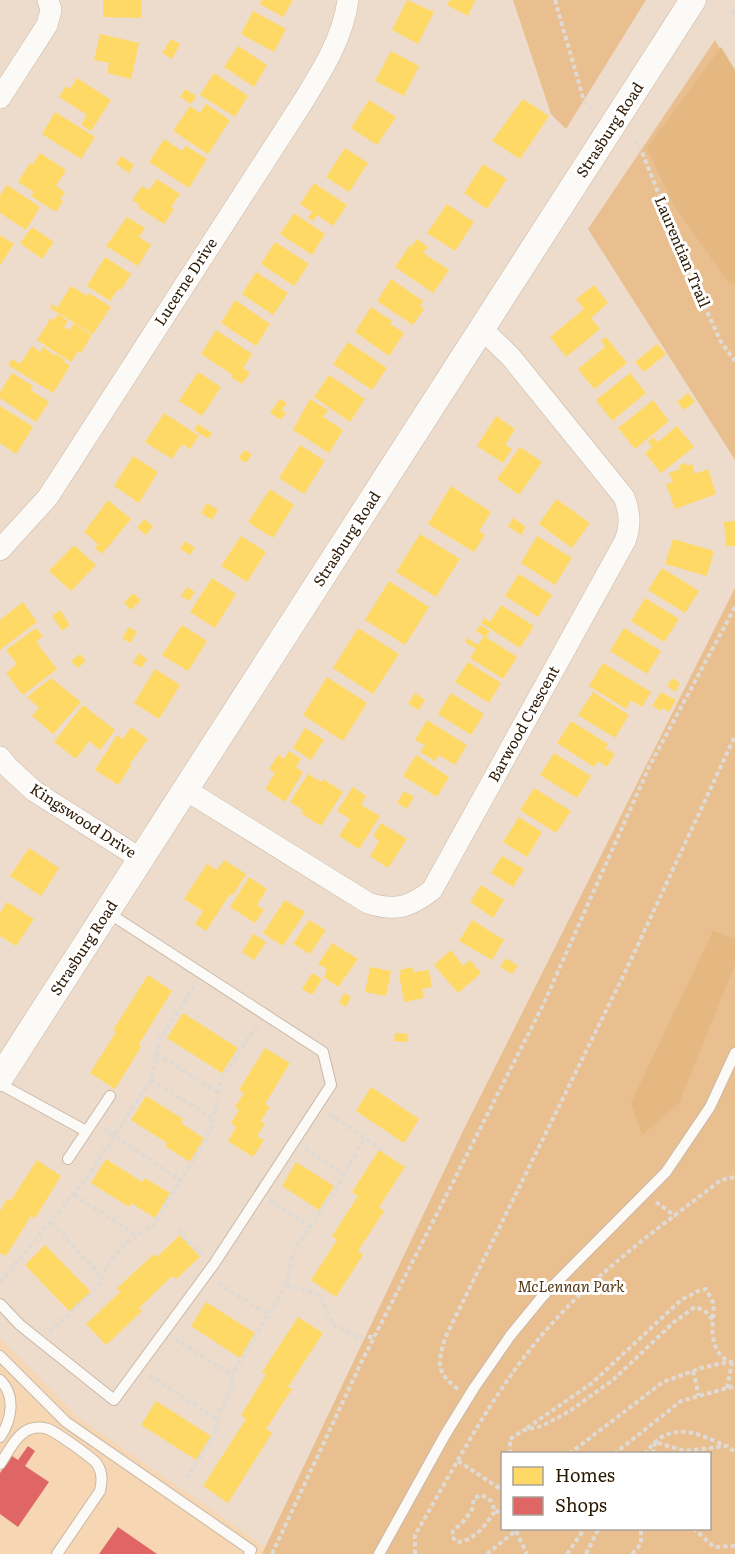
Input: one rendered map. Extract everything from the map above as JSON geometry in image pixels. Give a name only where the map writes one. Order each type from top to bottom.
[{"type":"street","points":[[0,98],[47,25],[51,10],[48,0]]},
{"type":"street","name":"Lucerne Drive","points":[[0,550],[48,497],[304,100],[329,59],[348,0]]},
{"type":"street","name":"Strasburg Road","points":[[0,1078],[693,0]]},
{"type":"street","name":"Barwood Crescent","points":[[186,790],[368,903],[381,907],[400,908],[416,902],[432,890],[620,551],[629,530],[630,514],[624,497],[511,357],[482,329]]},
{"type":"street","name":"Kingswood Drive","points":[[0,757],[34,791],[141,859]]},
{"type":"lane","points":[[0,1304],[20,1325],[114,1400],[214,1264],[331,1085],[323,1052],[107,912]]},
{"type":"lane","points":[[379,1554],[468,1396],[510,1336],[542,1297],[666,1172],[710,1107],[735,1053]]},
{"type":"lane","points":[[0,1084],[89,1126]]},
{"type":"lane","points":[[68,1159],[110,1096]]},
{"type":"lane","points":[[0,1356],[66,1422],[250,1550],[249,1554]]},
{"type":"lane","points":[[0,1380],[10,1393],[10,1406],[4,1413],[7,1427],[0,1437]]},
{"type":"lane","points":[[0,1464],[20,1436],[38,1427],[48,1429],[96,1463],[101,1471],[100,1491],[57,1554]]},
{"type":"path","points":[[555,0],[584,101],[594,112]]},
{"type":"path","name":"Laurentian Trail","points":[[634,140],[642,152],[694,283],[721,342],[735,360]]},
{"type":"path","points":[[272,1554],[375,1337],[543,1005],[650,765],[735,607]]},
{"type":"path","points":[[468,1396],[441,1373],[438,1361],[445,1338],[629,964],[735,736]]},
{"type":"path","points":[[0,1282],[74,1195],[151,1080],[160,1039],[202,974]]},
{"type":"path","points":[[40,1341],[98,1287],[109,1262],[126,1243],[154,1224],[211,1130],[221,1080],[264,1014]]},
{"type":"path","points":[[157,1054],[219,1093]]},
{"type":"path","points":[[151,1080],[214,1119]]},
{"type":"path","points":[[317,1106],[386,1152]]},
{"type":"path","points":[[89,1126],[114,1136],[180,1180]]},
{"type":"path","points":[[186,1478],[215,1435],[220,1412],[232,1389],[232,1375],[286,1285],[294,1250],[344,1174],[364,1137]]},
{"type":"path","points":[[295,1141],[344,1174]]},
{"type":"path","points":[[415,1554],[415,1535],[458,1461],[515,1371],[546,1329],[572,1301],[638,1243],[721,1180],[735,1177]]},
{"type":"path","points":[[645,1194],[675,1216]]},
{"type":"path","points":[[74,1195],[138,1236]]},
{"type":"path","points":[[260,1195],[310,1227]]},
{"type":"path","points":[[52,1222],[102,1278]]},
{"type":"path","points":[[178,1230],[214,1264],[217,1282],[268,1315]]},
{"type":"path","points":[[286,1285],[320,1295],[333,1324],[357,1337],[375,1337]]},
{"type":"path","points":[[510,1452],[510,1440],[592,1383],[681,1300],[698,1291],[706,1289],[714,1304],[711,1336],[718,1353],[732,1363]]},
{"type":"path","points":[[524,1430],[542,1426],[570,1411],[614,1379],[687,1311],[695,1307],[704,1310],[713,1320]]},
{"type":"path","points":[[164,1333],[232,1375]]},
{"type":"path","points":[[572,1452],[663,1382],[693,1371],[732,1363]]},
{"type":"path","points":[[727,1388],[732,1363]]},
{"type":"path","points":[[138,1368],[218,1420]]},
{"type":"path","points":[[693,1371],[699,1396]]},
{"type":"path","points":[[617,1452],[681,1401],[734,1387]]},
{"type":"path","points":[[646,1452],[664,1435],[676,1431],[693,1434],[727,1446],[735,1452]]},
{"type":"path","points":[[655,1442],[685,1451],[727,1446]]},
{"type":"path","points":[[653,1452],[655,1442]]},
{"type":"path","points":[[458,1461],[501,1490]]},
{"type":"path","points":[[482,1495],[486,1497],[491,1501],[495,1511],[484,1526],[467,1540],[460,1542],[454,1539],[453,1531],[469,1515],[474,1498],[482,1495]]},
{"type":"path","points":[[495,1511],[501,1513]]},
{"type":"path","points":[[487,1554],[518,1530],[527,1554]]},
{"type":"path","points":[[567,1554],[584,1530]]},
{"type":"path","points":[[586,1554],[598,1530]]},
{"type":"path","points":[[633,1554],[641,1544],[641,1530]]},
{"type":"path","points":[[695,1530],[714,1547],[735,1546]]},
{"type":"shaded area","points":[[721,47],[735,70],[735,284],[729,283],[674,206],[647,148]]},
{"type":"shaded area","points":[[713,931],[735,939],[735,964],[679,1103],[642,1135],[631,1103]]},
{"type":"shaded area","points":[[0,1338],[77,1417],[265,1547],[262,1554],[0,1554]]},
{"type":"green space","points":[[513,0],[646,0],[566,129],[551,114]]},
{"type":"green space","points":[[715,40],[735,75],[735,460],[588,229]]},
{"type":"green space","name":"McLennan Park","points":[[735,588],[735,1554],[262,1554],[464,1129]]},
{"type":"building: Homes","points":[[103,0],[141,0],[141,18],[103,17]]},
{"type":"building: Homes","points":[[262,0],[293,0],[283,17],[260,4]]},
{"type":"building: Homes","points":[[407,0],[434,12],[418,44],[392,30]]},
{"type":"building: Homes","points":[[450,0],[475,1],[468,16],[447,5]]},
{"type":"building: Homes","points":[[253,11],[286,29],[274,52],[241,34]]},
{"type":"building: Homes","points":[[100,34],[139,43],[131,79],[107,73],[109,63],[94,60]]},
{"type":"building: Homes","points":[[171,39],[180,44],[172,59],[162,53]]},
{"type":"building: Homes","points":[[238,46],[267,65],[254,87],[224,67]]},
{"type":"building: Homes","points":[[391,51],[419,66],[404,96],[375,81]]},
{"type":"building: Homes","points":[[214,73],[248,96],[235,117],[200,95]]},
{"type":"building: Homes","points":[[77,78],[111,100],[91,131],[81,125],[87,115],[59,97],[66,86],[70,89]]},
{"type":"building: Homes","points":[[185,89],[196,96],[191,104],[180,97]]},
{"type":"building: Homes","points":[[523,99],[549,116],[520,159],[492,141]]},
{"type":"building: Homes","points":[[369,100],[396,117],[377,145],[351,128]]},
{"type":"building: Homes","points":[[206,104],[230,120],[208,154],[173,131],[190,106],[200,113]]},
{"type":"building: Homes","points":[[55,112],[95,137],[81,159],[42,134]]},
{"type":"building: Homes","points":[[164,139],[182,151],[186,146],[207,159],[189,188],[149,162]]},
{"type":"building: Homes","points":[[345,148],[368,163],[349,192],[326,177]]},
{"type":"building: Homes","points":[[40,153],[66,170],[56,186],[65,192],[60,199],[63,201],[56,212],[31,196],[34,192],[18,182],[30,163],[32,165]]},
{"type":"building: Homes","points":[[121,156],[134,165],[129,173],[116,164]]},
{"type":"building: Homes","points":[[483,164],[507,179],[487,209],[464,193]]},
{"type":"building: Homes","points":[[157,179],[180,194],[171,207],[174,209],[164,224],[138,207],[140,205],[132,200],[142,186],[149,190]]},
{"type":"building: Homes","points":[[314,183],[347,205],[333,226],[317,215],[313,221],[308,218],[312,212],[300,204]]},
{"type":"building: Homes","points":[[7,185],[40,207],[26,230],[0,213],[0,195]]},
{"type":"building: Homes","points":[[447,204],[474,222],[455,251],[427,233]]},
{"type":"building: Homes","points":[[294,213],[325,234],[312,255],[280,234]]},
{"type":"building: Homes","points":[[127,217],[145,228],[139,237],[151,245],[138,266],[106,246]]},
{"type":"building: Homes","points":[[32,227],[54,242],[42,259],[20,243]]},
{"type":"building: Homes","points":[[0,235],[14,244],[0,265]]},
{"type":"building: Homes","points":[[417,239],[428,247],[423,253],[449,270],[433,293],[395,267]]},
{"type":"building: Homes","points":[[275,242],[309,264],[294,286],[261,264]]},
{"type":"building: Homes","points":[[105,257],[131,274],[121,290],[118,289],[110,301],[87,286]]},
{"type":"building: Homes","points":[[256,272],[288,293],[273,315],[242,294]]},
{"type":"building: Homes","points":[[391,279],[423,301],[420,306],[424,309],[413,325],[377,301]]},
{"type":"building: Homes","points":[[594,285],[608,303],[591,318],[600,329],[566,357],[550,337],[584,309],[576,299]]},
{"type":"building: Homes","points":[[71,286],[87,296],[89,293],[111,307],[93,334],[50,308],[52,304],[57,308]]},
{"type":"building: Homes","points":[[235,300],[270,324],[256,346],[221,323]]},
{"type":"building: Homes","points":[[371,307],[392,321],[390,324],[404,333],[389,356],[355,332]]},
{"type":"building: Homes","points":[[58,314],[68,321],[64,327],[70,330],[74,323],[92,335],[81,353],[78,351],[71,362],[37,340],[51,318],[54,320]]},
{"type":"building: Homes","points":[[216,330],[252,354],[243,368],[250,373],[242,384],[231,377],[233,375],[201,354]]},
{"type":"building: Homes","points":[[606,337],[627,363],[594,389],[578,369],[605,347],[601,341]]},
{"type":"building: Homes","points":[[348,342],[387,368],[372,390],[333,364]]},
{"type":"building: Homes","points":[[657,344],[666,354],[644,372],[635,362]]},
{"type":"building: Homes","points":[[32,346],[40,352],[44,347],[55,356],[56,354],[65,360],[64,362],[70,366],[53,393],[8,365],[12,359],[20,364]]},
{"type":"building: Homes","points":[[198,372],[221,387],[202,416],[179,401]]},
{"type":"building: Homes","points":[[12,373],[33,386],[31,390],[49,402],[36,422],[0,398],[0,392]]},
{"type":"building: Homes","points":[[630,373],[646,393],[612,421],[596,400]]},
{"type":"building: Homes","points":[[329,375],[365,399],[350,422],[314,397]]},
{"type":"building: Homes","points":[[688,393],[695,402],[684,410],[677,402]]},
{"type":"building: Homes","points":[[280,399],[287,403],[282,410],[286,413],[281,420],[270,413]]},
{"type":"building: Homes","points":[[310,399],[328,410],[323,417],[343,430],[329,453],[293,430]]},
{"type":"building: Homes","points":[[653,400],[669,421],[635,449],[618,428]]},
{"type":"building: Homes","points":[[0,406],[33,427],[16,454],[0,443]]},
{"type":"building: Homes","points":[[164,413],[199,436],[190,449],[182,444],[172,459],[145,442]]},
{"type":"building: Homes","points":[[496,416],[515,429],[505,445],[512,449],[503,463],[477,446]]},
{"type":"building: Homes","points":[[198,424],[212,433],[208,439],[194,430]]},
{"type":"building: Homes","points":[[677,426],[694,447],[661,473],[645,453],[652,447],[648,442],[653,437],[658,442]]},
{"type":"building: Homes","points":[[300,445],[325,461],[304,494],[279,478]]},
{"type":"building: Homes","points":[[520,447],[542,462],[519,495],[497,479]]},
{"type":"building: Homes","points":[[244,450],[252,454],[246,463],[239,458]]},
{"type":"building: Homes","points":[[133,456],[158,472],[139,503],[114,486]]},
{"type":"building: Homes","points":[[686,463],[687,466],[692,464],[695,474],[708,469],[716,494],[675,509],[666,484],[673,482],[669,473],[680,469],[679,465]]},
{"type":"building: Homes","points":[[451,486],[491,512],[479,531],[485,535],[474,552],[428,524]]},
{"type":"building: Homes","points":[[270,489],[294,505],[273,538],[248,522]]},
{"type":"building: Homes","points":[[556,499],[590,523],[572,548],[539,524]]},
{"type":"building: Homes","points":[[108,500],[131,519],[102,554],[95,548],[98,544],[84,532]]},
{"type":"building: Homes","points":[[207,503],[218,510],[212,520],[201,513]]},
{"type":"building: Homes","points":[[513,518],[526,527],[521,535],[508,526]]},
{"type":"building: Homes","points":[[144,519],[153,526],[146,535],[137,528]]},
{"type":"building: Homes","points":[[735,521],[735,546],[726,546],[724,522]]},
{"type":"building: Homes","points":[[420,534],[460,559],[436,597],[396,572]]},
{"type":"building: Homes","points":[[241,536],[266,552],[247,582],[221,566]]},
{"type":"building: Homes","points":[[537,536],[572,558],[555,585],[521,563]]},
{"type":"building: Homes","points":[[673,539],[714,551],[707,576],[665,564]]},
{"type":"building: Homes","points":[[185,541],[195,548],[190,555],[180,549]]},
{"type":"building: Homes","points":[[74,545],[96,565],[71,591],[49,571]]},
{"type":"building: Homes","points":[[662,568],[699,591],[685,613],[648,590]]},
{"type":"building: Homes","points":[[519,574],[552,595],[538,617],[505,596]]},
{"type":"building: Homes","points":[[212,578],[236,594],[215,628],[190,612]]},
{"type":"building: Homes","points":[[389,581],[429,607],[405,645],[365,620]]},
{"type":"building: Homes","points":[[187,587],[195,592],[189,601],[181,596]]},
{"type":"building: Homes","points":[[133,593],[141,600],[131,610],[124,603]]},
{"type":"building: Homes","points":[[645,598],[679,619],[664,642],[631,621]]},
{"type":"building: Homes","points":[[23,602],[37,622],[0,650],[0,620]]},
{"type":"building: Homes","points":[[501,605],[534,626],[520,648],[481,623],[484,618],[490,622]]},
{"type":"building: Homes","points":[[60,610],[70,625],[62,631],[52,616]]},
{"type":"building: Homes","points":[[182,625],[207,641],[188,671],[162,655]]},
{"type":"building: Homes","points":[[480,625],[490,631],[486,637],[517,657],[503,679],[470,658],[476,649],[465,642],[467,638],[478,645],[484,636],[476,631]]},
{"type":"building: Homes","points":[[129,627],[137,632],[130,643],[122,638]]},
{"type":"building: Homes","points":[[36,628],[43,636],[37,641],[40,647],[57,669],[23,695],[6,673],[17,664],[6,650]]},
{"type":"building: Homes","points":[[358,628],[399,654],[373,694],[333,668]]},
{"type":"building: Homes","points":[[624,628],[661,651],[647,674],[610,651]]},
{"type":"building: Homes","points":[[139,653],[147,659],[141,668],[133,662]]},
{"type":"building: Homes","points":[[80,654],[86,661],[78,668],[71,661]]},
{"type":"building: Homes","points":[[468,662],[501,683],[489,703],[455,682]]},
{"type":"building: Homes","points":[[603,663],[651,692],[642,707],[631,700],[626,709],[589,686]]},
{"type":"building: Homes","points":[[155,669],[180,685],[159,719],[134,703]]},
{"type":"building: Homes","points":[[327,677],[367,703],[343,741],[303,715]]},
{"type":"building: Homes","points":[[51,678],[81,702],[53,734],[32,716],[39,708],[27,697]]},
{"type":"building: Homes","points":[[672,678],[680,683],[675,692],[667,686]]},
{"type":"building: Homes","points":[[593,692],[629,715],[615,738],[578,715]]},
{"type":"building: Homes","points":[[661,692],[676,700],[669,712],[652,706]]},
{"type":"building: Homes","points":[[415,693],[425,700],[419,710],[408,704]]},
{"type":"building: Homes","points":[[451,693],[484,714],[471,735],[438,714]]},
{"type":"building: Homes","points":[[83,705],[115,730],[100,750],[89,741],[76,759],[54,742]]},
{"type":"building: Homes","points":[[427,720],[467,745],[455,765],[439,755],[435,761],[420,752],[425,745],[415,740]]},
{"type":"building: Homes","points":[[571,721],[608,744],[605,748],[615,754],[607,767],[598,761],[594,767],[557,743]]},
{"type":"building: Homes","points":[[131,727],[148,739],[118,785],[95,770],[117,735],[123,739]]},
{"type":"building: Homes","points":[[305,728],[324,740],[311,760],[293,748]]},
{"type":"building: Homes","points":[[289,751],[301,759],[296,767],[303,772],[285,802],[265,789],[275,773],[269,769],[278,755],[284,759]]},
{"type":"building: Homes","points":[[554,753],[591,776],[577,798],[540,775]]},
{"type":"building: Homes","points":[[416,755],[449,777],[437,797],[403,776]]},
{"type":"building: Homes","points":[[308,774],[321,782],[323,779],[343,792],[321,826],[301,813],[303,810],[290,802]]},
{"type":"building: Homes","points":[[353,787],[366,796],[361,805],[380,816],[359,849],[339,836],[350,819],[337,811]]},
{"type":"building: Homes","points":[[534,788],[571,811],[556,833],[520,810]]},
{"type":"building: Homes","points":[[404,791],[414,797],[407,809],[397,803]]},
{"type":"building: Homes","points":[[519,817],[542,832],[527,857],[503,842]]},
{"type":"building: Homes","points":[[381,823],[407,839],[388,868],[370,856],[379,841],[373,836]]},
{"type":"building: Homes","points":[[29,848],[59,868],[41,896],[10,876]]},
{"type":"building: Homes","points":[[502,856],[524,869],[513,887],[491,873]]},
{"type":"building: Homes","points":[[224,860],[246,874],[206,931],[195,924],[203,911],[184,899],[207,864],[217,870]]},
{"type":"building: Homes","points":[[249,877],[267,889],[257,905],[264,910],[255,923],[230,907]]},
{"type":"building: Homes","points":[[481,885],[504,900],[493,918],[470,902]]},
{"type":"building: Homes","points":[[285,900],[305,912],[283,946],[263,933]]},
{"type":"building: Homes","points":[[7,902],[34,919],[16,946],[0,936],[0,913]]},
{"type":"building: Homes","points":[[309,920],[326,930],[310,954],[293,944]]},
{"type":"building: Homes","points":[[472,920],[504,940],[492,960],[459,941]]},
{"type":"building: Homes","points":[[253,934],[266,942],[254,960],[242,952]]},
{"type":"building: Homes","points":[[332,943],[358,959],[338,987],[324,977],[327,969],[318,964]]},
{"type":"building: Homes","points":[[451,950],[463,966],[470,960],[481,973],[458,993],[434,965]]},
{"type":"building: Homes","points":[[506,958],[518,966],[512,974],[500,967]]},
{"type":"building: Homes","points":[[370,967],[391,971],[386,996],[365,992]]},
{"type":"building: Homes","points":[[412,967],[414,972],[429,970],[432,987],[422,989],[424,998],[404,1002],[399,974],[401,974],[400,970]]},
{"type":"building: Homes","points":[[312,973],[322,979],[312,995],[302,989]]},
{"type":"building: Homes","points":[[148,975],[172,991],[139,1044],[141,1047],[115,1089],[90,1073],[116,1032],[113,1030]]},
{"type":"building: Homes","points":[[344,993],[351,997],[346,1007],[339,1003]]},
{"type":"building: Homes","points":[[183,1013],[238,1048],[222,1073],[167,1038]]},
{"type":"building: Homes","points":[[395,1033],[408,1034],[407,1042],[394,1041]]},
{"type":"building: Homes","points":[[265,1048],[290,1063],[265,1104],[270,1107],[261,1121],[265,1124],[257,1136],[264,1140],[253,1157],[228,1141],[236,1127],[231,1123],[239,1110],[235,1107],[244,1093],[239,1090]]},
{"type":"building: Homes","points":[[371,1087],[419,1119],[404,1143],[356,1111]]},
{"type":"building: Homes","points":[[146,1096],[183,1119],[181,1123],[205,1139],[190,1162],[165,1146],[167,1143],[131,1120]]},
{"type":"building: Homes","points":[[379,1150],[405,1167],[379,1207],[384,1211],[358,1251],[363,1255],[336,1297],[311,1280],[337,1240],[332,1236],[358,1196],[352,1192]]},
{"type":"building: Homes","points":[[106,1159],[142,1182],[145,1178],[170,1193],[155,1218],[131,1203],[129,1207],[91,1183]]},
{"type":"building: Homes","points":[[37,1160],[61,1176],[35,1218],[31,1216],[6,1256],[0,1253],[0,1211],[7,1199],[11,1200]]},
{"type":"building: Homes","points":[[296,1162],[334,1186],[319,1210],[282,1186]]},
{"type":"building: Homes","points":[[180,1235],[200,1257],[176,1279],[172,1276],[139,1308],[142,1311],[106,1345],[86,1324],[120,1292],[117,1288],[154,1254],[157,1257]]},
{"type":"building: Homes","points":[[45,1245],[91,1292],[70,1312],[25,1265]]},
{"type":"building: Homes","points":[[206,1302],[255,1333],[240,1358],[191,1326]]},
{"type":"building: Homes","points":[[298,1317],[323,1333],[288,1387],[292,1389],[266,1429],[272,1433],[228,1503],[203,1486],[246,1419],[241,1415],[266,1375],[262,1372]]},
{"type":"building: Homes","points":[[156,1401],[211,1436],[196,1460],[141,1425]]},
{"type":"building: Shops","points":[[28,1446],[35,1451],[25,1466],[49,1482],[18,1527],[0,1514],[0,1473],[12,1456],[18,1460]]},
{"type":"building: Shops","points":[[118,1527],[157,1554],[99,1554]]}]
